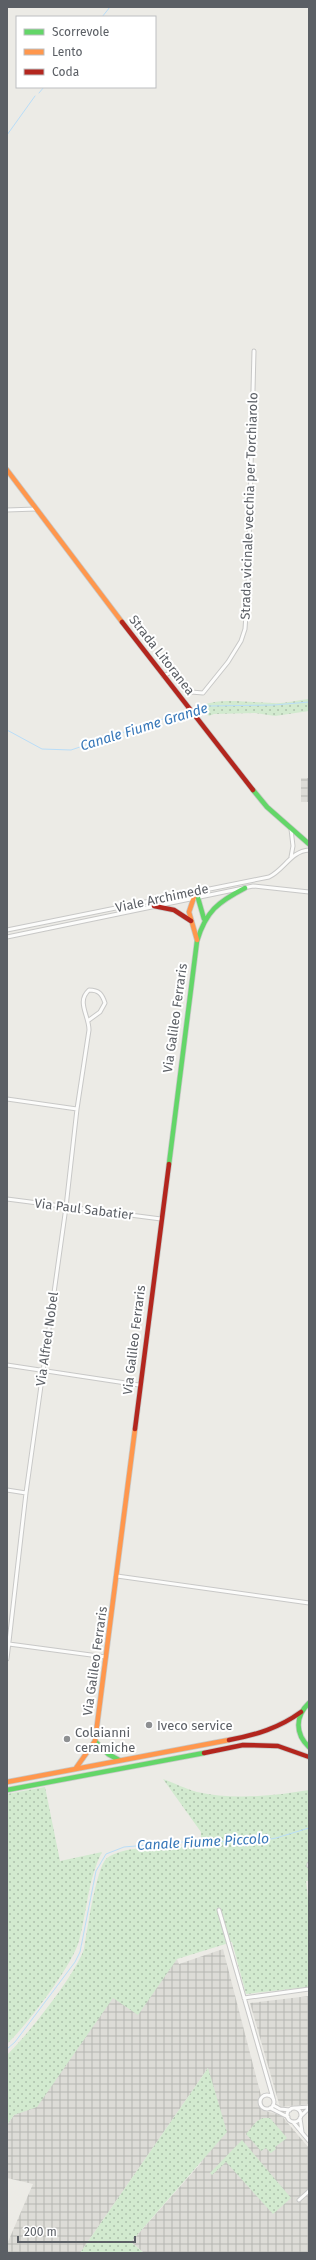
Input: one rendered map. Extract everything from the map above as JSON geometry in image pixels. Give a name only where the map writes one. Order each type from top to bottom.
[{"type":"street","name":"Strada vicinale vecchia per Torchiarolo","points":[[163,676],[172,672],[177,674],[190,692],[203,693],[231,656],[241,641],[245,630],[248,586],[254,351]]},
{"type":"street","name":"Strada Litoranea","points":[[7,470],[163,676],[265,805],[309,844]]},
{"type":"street","points":[[7,510],[36,509]]},
{"type":"street","points":[[290,858],[294,846],[291,829]]},
{"type":"street","name":"Viale Archimede","points":[[7,930],[268,877],[278,872],[290,858],[304,850],[309,850]]},
{"type":"street","name":"Viale Archimede","points":[[7,937],[245,888],[271,886],[309,892]]},
{"type":"street","name":"Via Galileo Ferraris","points":[[95,1741],[117,1576],[139,1385],[197,941],[204,919],[224,897],[245,888]]},
{"type":"street","name":"Via Galileo Ferraris","points":[[196,891],[195,898],[189,912],[197,941]]},
{"type":"street","points":[[195,898],[204,919]]},
{"type":"street","points":[[154,906],[171,908],[184,914],[191,921]]},
{"type":"street","name":"Via Alfred Nobel","points":[[7,1659],[26,1493],[66,1207],[89,1020],[83,1008],[84,994],[89,990],[96,990],[100,993],[105,1003],[100,1012],[89,1020]]},
{"type":"street","points":[[7,1099],[77,1109]]},
{"type":"street","name":"Via Paul Sabatier","points":[[7,1199],[161,1219]]},
{"type":"street","points":[[7,1365],[139,1385]]},
{"type":"street","points":[[7,1490],[26,1493]]},
{"type":"street","points":[[117,1576],[309,1603]]},
{"type":"street","points":[[9,1644],[106,1657]]},
{"type":"street","points":[[7,1782],[260,1734],[290,1720],[301,1712],[309,1703]]},
{"type":"street","points":[[7,1790],[243,1745],[278,1746],[309,1756],[307,1746],[298,1729],[301,1712]]},
{"type":"street","points":[[76,1768],[95,1741],[108,1754],[119,1760]]},
{"type":"street","points":[[219,1910],[273,2098],[273,2105],[270,2108]]},
{"type":"street","points":[[244,1998],[309,1989]]},
{"type":"street","points":[[269,2087],[266,2095],[262,2098],[261,2104],[266,2108],[270,2108],[288,2117],[309,2141]]},
{"type":"street","points":[[266,2095],[273,2098]]},
{"type":"street","points":[[273,2105],[283,2110],[309,2107]]},
{"type":"street","points":[[293,2122],[301,2117],[309,2107]]},
{"type":"street","points":[[294,2108],[299,2110],[302,2132]]},
{"type":"street","points":[[288,2117],[290,2110]]},
{"type":"street","points":[[299,2200],[309,2191]]},
{"type":"shaded area","points":[[301,778],[309,778],[309,802],[301,802]]},
{"type":"shaded area","points":[[223,1949],[265,2111],[281,2115],[309,2148],[309,2253],[144,2253],[131,2242],[201,2163],[208,2068],[80,2253],[7,2253],[7,2244],[33,2184],[7,2178],[7,2125],[14,2115],[37,2106],[113,1997],[165,1973],[177,1959],[179,1964]]},
{"type":"shaded area","points":[[309,1996],[309,2104],[280,2107],[250,2003]]},
{"type":"green space","points":[[309,699],[309,711],[275,716],[255,713],[214,714],[209,716],[201,706],[209,703],[227,701],[277,703]]},
{"type":"green space","points":[[163,1779],[197,1792],[224,1796],[282,1794],[309,1790],[309,1881],[306,1881],[309,1907],[309,1987],[246,1994],[232,1942],[177,1959],[138,2015],[113,1998],[37,2107],[14,2115],[7,2125],[7,2055],[50,2004],[79,1961],[84,1949],[99,1874],[107,1858],[116,1853],[139,1848],[201,1847],[201,1832]]},
{"type":"green space","points":[[45,1787],[60,1861],[102,1852],[97,1862],[88,1895],[82,1930],[75,1952],[48,1995],[7,2044],[7,1794]]},
{"type":"green space","points":[[208,2068],[227,2132],[131,2242],[144,2253],[80,2253]]},
{"type":"green space","points":[[263,2118],[270,2118],[287,2138],[275,2147],[276,2149],[271,2153],[266,2148],[261,2151],[246,2134],[257,2121]]},
{"type":"green space","points":[[242,2140],[291,2198],[273,2214],[226,2162],[212,2175],[210,2173]]},
{"type":"waterway","points":[[103,16],[110,7]]},
{"type":"waterway","points":[[39,93],[43,88]]},
{"type":"waterway","points":[[7,135],[35,96]]},
{"type":"waterway","name":"Canale Fiume Grande","points":[[190,710],[206,706],[274,705],[309,702]]},
{"type":"waterway","name":"Canale Fiume Grande","points":[[7,730],[42,749],[71,750],[187,711]]},
{"type":"waterway","name":"Canale Fiume Piccolo","points":[[7,2049],[15,2042],[75,1962],[80,1952],[96,1871],[106,1854],[124,1847],[194,1841],[253,1842],[276,1838],[309,1828]]},
{"type":"traffic: fast","points":[[253,790],[267,807],[309,844]]},
{"type":"traffic: fast","points":[[169,1164],[197,941],[204,922],[214,908],[227,898],[245,888]]},
{"type":"traffic: fast","points":[[196,891],[204,919]]},
{"type":"traffic: fast","points":[[309,1703],[304,1708],[298,1725],[301,1736],[309,1747]]},
{"type":"traffic: fast","points":[[95,1741],[108,1754],[119,1760]]},
{"type":"traffic: fast","points":[[7,1790],[204,1753]]},
{"type":"traffic: slow","points":[[7,470],[122,622]]},
{"type":"traffic: slow","points":[[196,891],[189,912],[197,940]]},
{"type":"traffic: slow","points":[[76,1768],[95,1741],[135,1429]]},
{"type":"traffic: slow","points":[[7,1782],[229,1740]]},
{"type":"traffic: jam","points":[[122,622],[253,790]]},
{"type":"traffic: jam","points":[[154,906],[174,910],[191,921]]},
{"type":"traffic: jam","points":[[135,1429],[169,1164]]},
{"type":"traffic: jam","points":[[229,1740],[249,1736],[276,1727],[301,1712]]},
{"type":"traffic: jam","points":[[204,1753],[243,1745],[278,1746],[309,1757]]},
{"type":"place","name":"Iveco service","points":[[149,1725]]},
{"type":"place","name":"Colaianni ceramiche","points":[[67,1739]]}]
